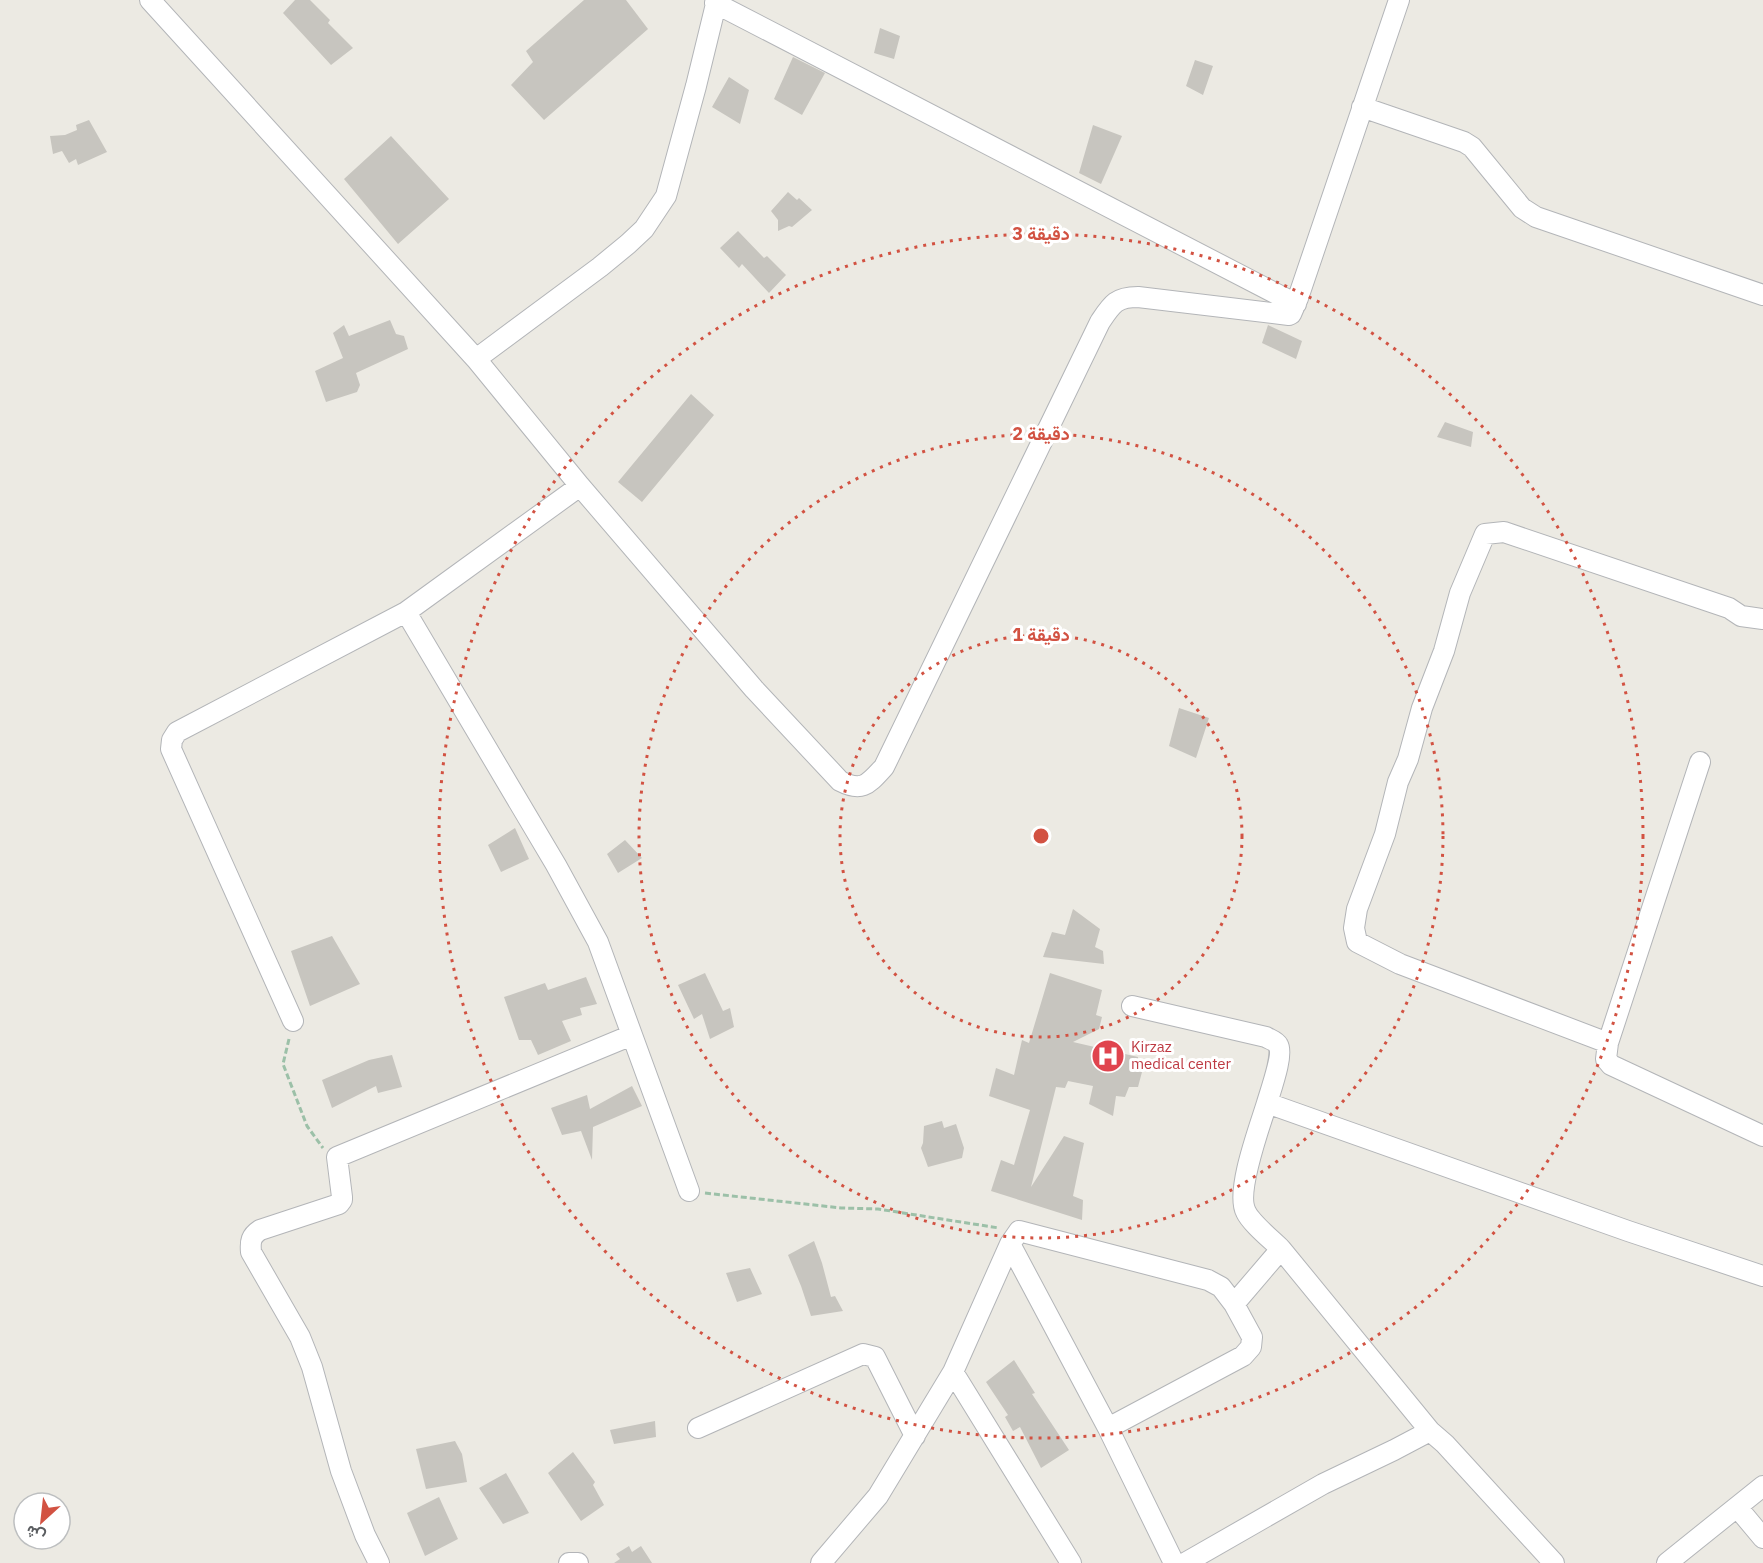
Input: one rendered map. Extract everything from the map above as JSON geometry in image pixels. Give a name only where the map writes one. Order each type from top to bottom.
[{"type":"street","points":[[150,0],[476,359],[580,486],[754,689],[840,781],[848,786],[859,787],[868,784],[884,767],[1100,322],[1110,307],[1117,300],[1138,297],[1289,315],[1296,304],[1399,0]]},
{"type":"street","points":[[476,359],[600,267],[644,229],[666,196],[716,2],[1296,304]]},
{"type":"street","points":[[1362,107],[1464,142],[1472,147],[1522,208],[1536,217],[1763,295]]},
{"type":"street","points":[[293,1021],[171,749],[172,740],[177,732],[406,612],[580,486]]},
{"type":"street","points":[[1608,1043],[1400,964],[1357,942],[1354,928],[1357,909],[1385,834],[1398,782],[1408,759],[1422,708],[1444,651],[1460,593],[1485,534],[1504,532],[1729,608],[1741,616],[1763,619]]},
{"type":"street","points":[[406,612],[556,865],[598,942],[689,1191]]},
{"type":"street","points":[[1700,762],[1608,1043],[1606,1059],[1611,1065],[1763,1136]]},
{"type":"street","points":[[1132,1006],[1266,1038],[1278,1045],[1279,1057],[1245,1176],[1243,1204],[1246,1213],[1281,1249],[1430,1431],[1554,1563]]},
{"type":"street","points":[[379,1563],[365,1534],[341,1471],[300,1338],[251,1252],[250,1242],[253,1235],[260,1230],[339,1204],[342,1200],[337,1157],[632,1035]]},
{"type":"street","points":[[1267,1103],[1628,1231],[1763,1276]]},
{"type":"street","points":[[1015,1237],[1208,1280],[1221,1287],[1234,1304],[1252,1337],[1251,1347],[1243,1356],[1108,1428]]},
{"type":"street","points":[[821,1563],[878,1496],[915,1436],[953,1372],[1015,1237]]},
{"type":"street","points":[[1015,1237],[1174,1563]]},
{"type":"street","points":[[1234,1304],[1281,1249]]},
{"type":"street","points":[[698,1428],[863,1354],[875,1357],[915,1436]]},
{"type":"street","points":[[953,1372],[1071,1563]]},
{"type":"street","points":[[1185,1563],[1323,1485],[1430,1431]]},
{"type":"street","points":[[1666,1563],[1763,1486]]},
{"type":"street","points":[[1737,1507],[1763,1538]]},
{"type":"street","points":[[569,1563],[578,1563]]},
{"type":"path","points":[[293,1021],[284,1064],[307,1126],[323,1147],[337,1157]]},
{"type":"path","points":[[689,1191],[840,1208],[878,1209],[1015,1237]]},
{"type":"building","points":[[295,0],[310,0],[330,20],[328,23],[353,48],[331,65],[283,13]]},
{"type":"building","points":[[584,0],[626,0],[648,29],[544,120],[511,85],[533,62],[526,51]]},
{"type":"building","points":[[880,28],[900,36],[894,59],[874,53]]},
{"type":"building","points":[[793,57],[825,73],[802,115],[774,99]]},
{"type":"building","points":[[1195,60],[1213,66],[1203,95],[1186,86]]},
{"type":"building","points":[[729,77],[749,90],[740,124],[712,107]]},
{"type":"building","points":[[89,120],[107,152],[78,165],[76,159],[69,163],[62,151],[53,154],[50,136],[65,135],[77,130],[76,125]]},
{"type":"building","points":[[1093,125],[1122,136],[1101,184],[1079,173]]},
{"type":"building","points":[[391,136],[449,199],[398,244],[344,179]]},
{"type":"building","points":[[788,192],[812,210],[792,227],[778,231],[778,220],[771,211]]},
{"type":"building","points":[[738,231],[764,258],[767,256],[786,275],[769,293],[742,264],[739,268],[720,248]]},
{"type":"building","points":[[390,320],[396,334],[404,336],[408,349],[356,373],[360,385],[357,392],[326,402],[315,371],[343,358],[333,333],[344,325],[349,336]]},
{"type":"building","points":[[1268,325],[1302,341],[1296,359],[1262,343]]},
{"type":"building","points":[[691,394],[714,415],[642,502],[618,482]]},
{"type":"building","points":[[1445,422],[1473,432],[1471,447],[1437,437]]},
{"type":"building","points":[[1179,708],[1209,718],[1196,758],[1169,746]]},
{"type":"building","points":[[515,828],[529,859],[501,872],[488,845]]},
{"type":"building","points":[[625,840],[642,858],[618,873],[607,854]]},
{"type":"building","points":[[1073,909],[1100,929],[1095,947],[1103,951],[1104,964],[1043,957],[1052,932],[1065,935]]},
{"type":"building","points":[[332,936],[360,984],[310,1006],[291,951]]},
{"type":"building","points":[[705,973],[723,1011],[730,1008],[734,1027],[710,1039],[702,1014],[694,1019],[678,985]]},
{"type":"building","points":[[1050,973],[1102,990],[1096,1015],[1102,1017],[1099,1029],[1073,1042],[1138,1057],[1137,1068],[1142,1072],[1138,1087],[1129,1087],[1125,1097],[1116,1096],[1113,1116],[1089,1104],[1093,1086],[1068,1081],[1065,1088],[1056,1087],[1031,1187],[1064,1136],[1084,1143],[1073,1196],[1083,1200],[1082,1220],[991,1191],[1001,1160],[1014,1165],[1030,1110],[989,1096],[996,1068],[1014,1075],[1022,1040],[1029,1043]]},
{"type":"building","points":[[586,977],[597,1004],[580,1008],[582,1015],[562,1021],[571,1041],[538,1055],[531,1040],[519,1040],[504,997],[545,983],[548,990]]},
{"type":"building","points":[[392,1055],[402,1087],[378,1093],[376,1086],[332,1108],[322,1080],[369,1060]]},
{"type":"building","points":[[632,1086],[642,1106],[593,1127],[592,1160],[581,1131],[562,1135],[551,1108],[587,1095],[590,1109]]},
{"type":"building","points":[[942,1121],[944,1128],[956,1124],[964,1148],[962,1158],[928,1167],[921,1148],[924,1126]]},
{"type":"building","points":[[814,1241],[831,1297],[835,1296],[843,1311],[811,1316],[788,1255]]},
{"type":"building","points":[[750,1268],[762,1294],[737,1302],[726,1273]]},
{"type":"building","points":[[1014,1360],[1035,1393],[1032,1394],[1069,1450],[1041,1468],[1020,1427],[1013,1431],[1005,1417],[1008,1415],[986,1382]]},
{"type":"building","points":[[655,1421],[656,1437],[614,1444],[610,1430]]},
{"type":"building","points":[[455,1441],[462,1454],[467,1482],[426,1489],[416,1449]]},
{"type":"building","points":[[573,1452],[595,1482],[593,1485],[604,1505],[581,1521],[548,1473]]},
{"type":"building","points":[[506,1473],[529,1513],[503,1524],[479,1488]]},
{"type":"building","points":[[439,1497],[458,1539],[425,1556],[407,1513]]},
{"type":"building","points":[[629,1546],[632,1552],[641,1546],[652,1563],[614,1563],[620,1559],[616,1554]]},
{"type":"place","name":"Kirzaz medical center","points":[[1108,1056]]}]
